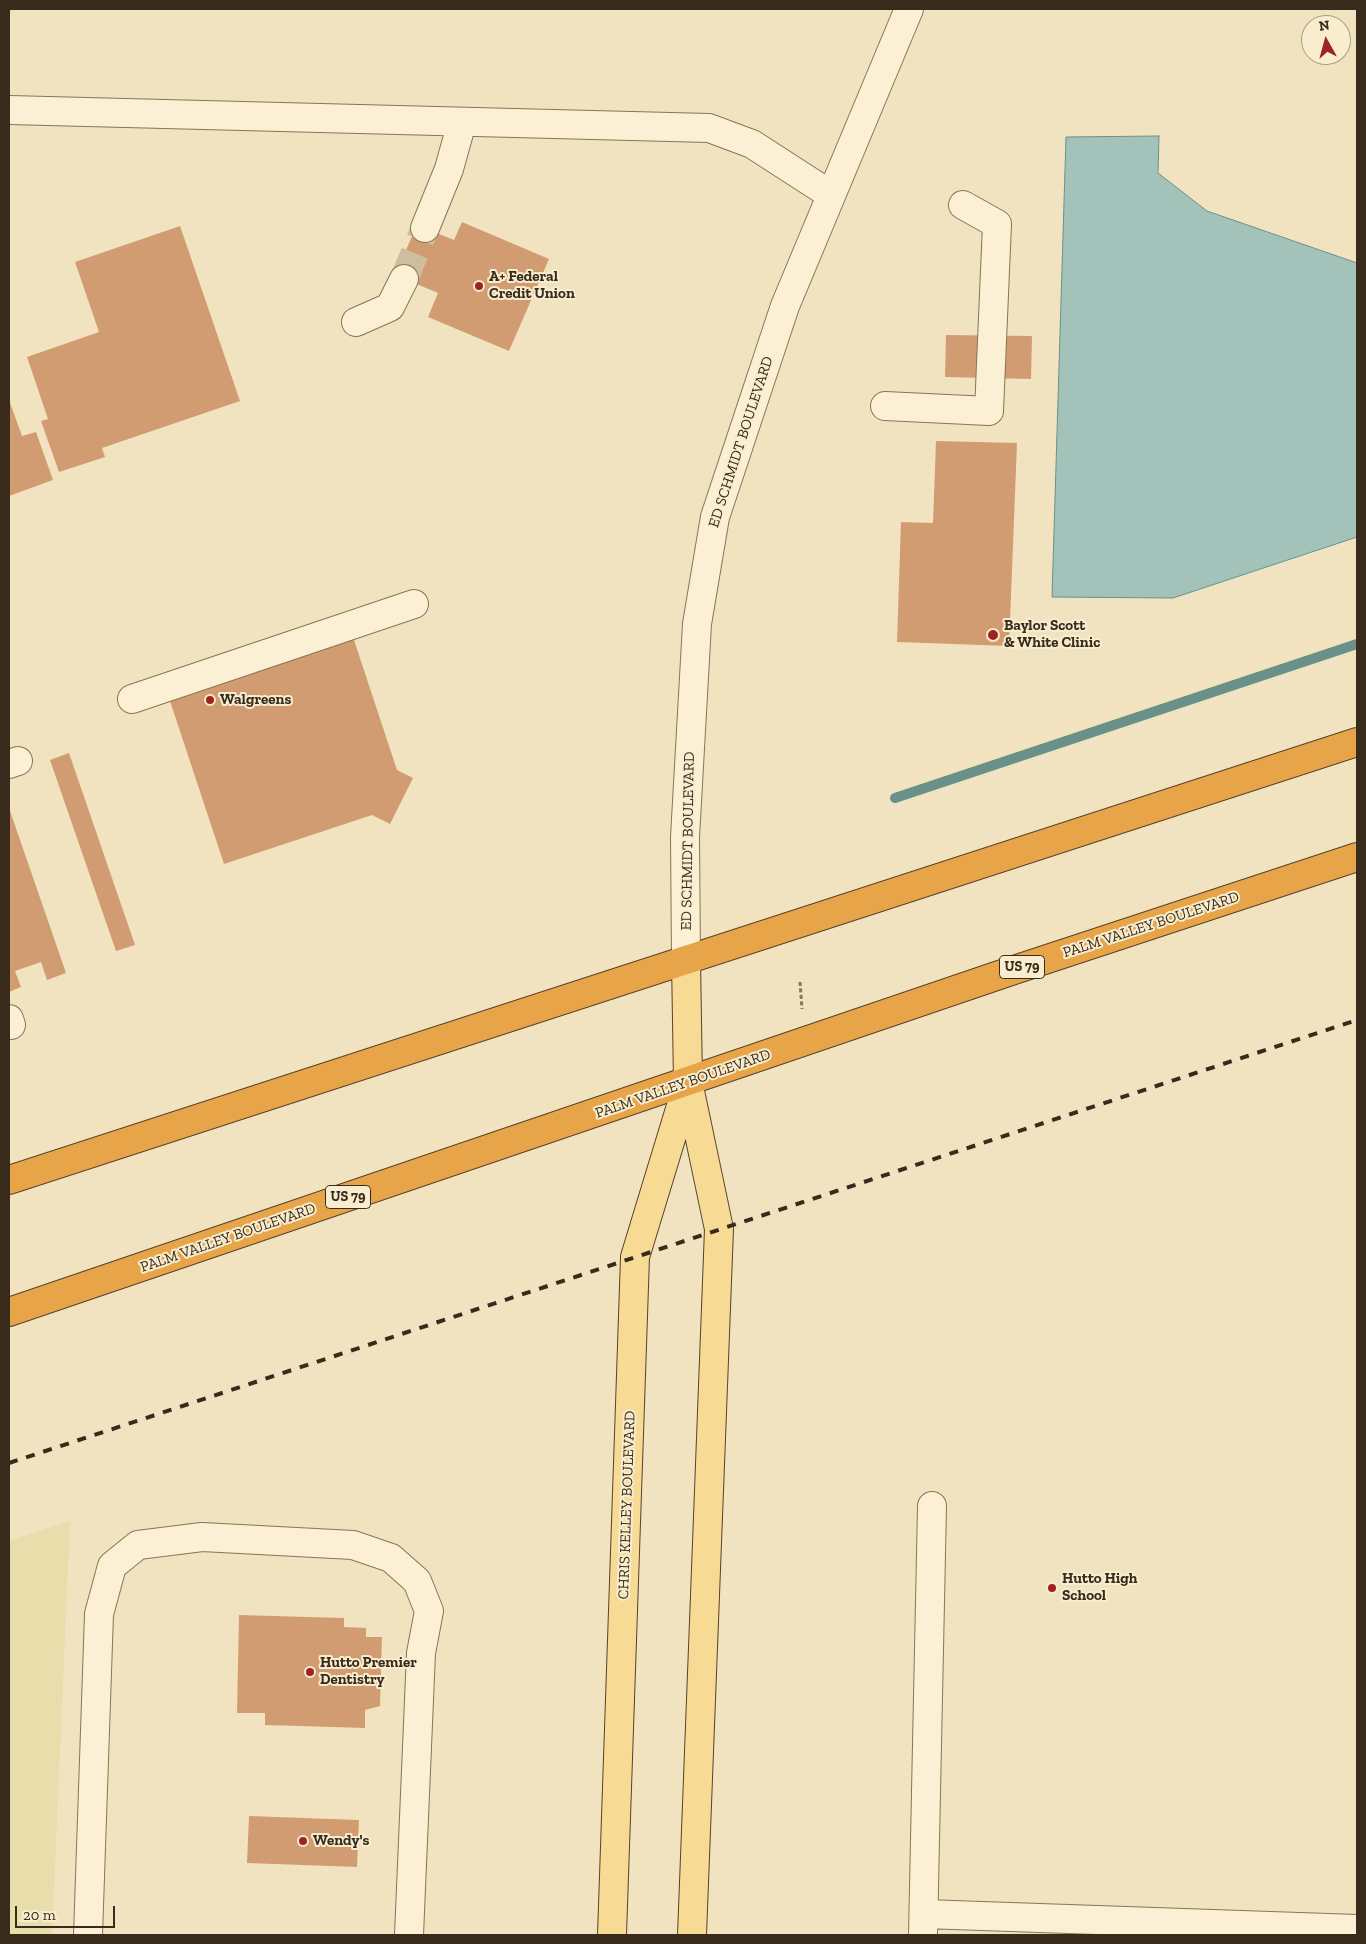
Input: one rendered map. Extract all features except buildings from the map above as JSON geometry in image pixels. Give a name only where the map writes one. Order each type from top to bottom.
[{"type":"highway","points":[[9,1180],[804,920],[1357,742]]},
{"type":"highway","name":"PALM VALLEY BOULEVARD","points":[[9,1312],[1032,964],[1357,857]]},
{"type":"main road","name":"CHRIS KELLEY BOULEVARD","points":[[686,960],[688,1082],[718,1229],[692,1935]]},
{"type":"main road","name":"CHRIS KELLEY BOULEVARD","points":[[612,1935],[635,1257],[688,1082]]},
{"type":"street","name":"ED SCHMIDT BOULEVARD","points":[[686,960],[685,837],[697,624],[715,517],[785,306],[909,9]]},
{"type":"street","points":[[9,110],[709,128],[752,144],[831,195]]},
{"type":"street","points":[[425,228],[449,169],[462,122]]},
{"type":"street","points":[[885,406],[989,411],[997,224],[963,205]]},
{"type":"street","points":[[356,322],[390,308],[404,279]]},
{"type":"street","points":[[132,699],[414,604]]},
{"type":"street","points":[[932,1506],[924,1924],[1357,1929]]},
{"type":"street","points":[[88,1935],[99,1614],[112,1566],[138,1545],[202,1538],[353,1545],[391,1558],[417,1581],[428,1610],[421,1653],[409,1935]]},
{"type":"path","points":[[800,982],[802,1012]]},
{"type":"shaded area","points":[[70,1521],[52,1935],[9,1935],[9,1541]]},
{"type":"water","points":[[1159,136],[1158,173],[1207,211],[1357,263],[1357,537],[1173,598],[1052,597],[1066,137]]},
{"type":"waterway","points":[[895,798],[1357,644]]},
{"type":"tunnel","points":[[404,279],[425,228]]},
{"type":"railway","points":[[9,1463],[1357,1020]]},
{"type":"place","name":"A+ Federal Credit Union","points":[[479,286]]},
{"type":"place","name":"Baylor Scott & White Clinic","points":[[993,635]]},
{"type":"place","name":"Walgreens","points":[[210,700]]},
{"type":"place","name":"Hutto High School","points":[[1052,1588]]},
{"type":"place","name":"Hutto Premier Dentistry","points":[[310,1672]]},
{"type":"place","name":"Wendy's","points":[[303,1841]]}]
